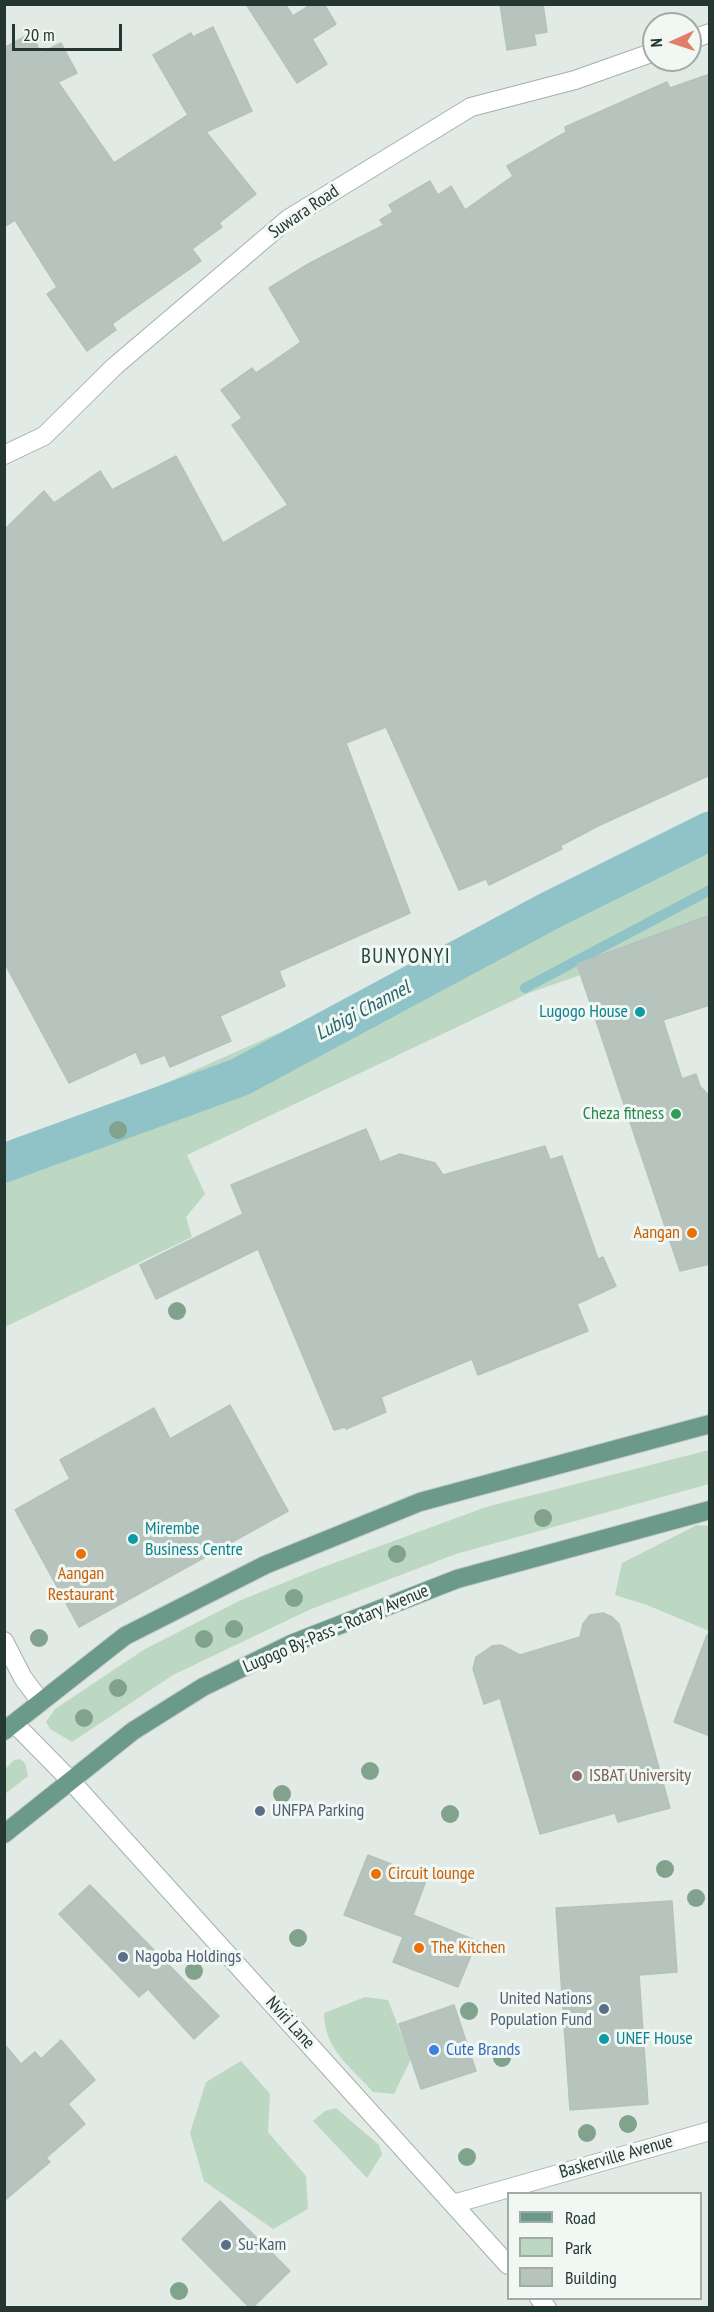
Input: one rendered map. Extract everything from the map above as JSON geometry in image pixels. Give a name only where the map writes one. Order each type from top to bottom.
[{"type":"main road","points":[[9,1727],[125,1636],[265,1565],[420,1502],[710,1424]]},
{"type":"main road","name":"Lugogo By-Pass - Rotary Avenue","points":[[4,1834],[133,1731],[203,1687],[291,1644],[457,1579],[710,1510]]},
{"type":"street","name":"Suwara Road","points":[[4,455],[44,436],[115,366],[288,219],[471,107],[575,80],[642,56]]},
{"type":"street","points":[[4,1641],[23,1678],[41,1702]]},
{"type":"street","name":"Nviri Lane","points":[[9,1727],[71,1781],[507,2264]]},
{"type":"street","name":"Baskerville Avenue","points":[[453,2204],[710,2131]]},
{"type":"green space","points":[[709,831],[709,930],[529,993],[187,1155],[205,1194],[186,1217],[192,1237],[5,1327],[5,1151],[40,1139],[384,986]]},
{"type":"green space","points":[[709,1450],[709,1484],[456,1554],[311,1609],[173,1675],[72,1742],[50,1729],[46,1722],[55,1709],[145,1649],[239,1601],[315,1570],[486,1507]]},
{"type":"green space","points":[[697,1525],[709,1526],[709,1631],[647,1605],[615,1595],[622,1563]]},
{"type":"green space","points":[[20,1759],[25,1763],[28,1776],[5,1794],[5,1769],[14,1760]]},
{"type":"green space","points":[[365,1997],[388,2000],[411,2059],[394,2094],[373,2092],[347,2065],[328,2037],[324,2013]]},
{"type":"green space","points":[[241,2061],[270,2094],[268,2132],[306,2176],[308,2209],[273,2229],[204,2181],[190,2133],[206,2082]]},
{"type":"green space","points":[[336,2108],[379,2145],[382,2154],[367,2178],[313,2121],[325,2111]]},
{"type":"building","points":[[246,4],[285,4],[293,16],[312,4],[324,4],[336,24],[312,39],[327,64],[297,83]]},
{"type":"building","points":[[500,4],[543,4],[547,32],[534,34],[536,45],[507,50]]},
{"type":"building","points":[[213,27],[252,111],[206,132],[256,194],[219,223],[222,227],[192,249],[201,261],[112,324],[116,330],[87,351],[47,294],[57,287],[15,220],[4,227],[4,48],[31,33],[41,53],[61,43],[77,73],[58,82],[114,163],[188,115],[153,55],[191,33],[193,37]]},
{"type":"building","points":[[710,74],[710,775],[600,825],[560,846],[562,849],[489,885],[486,879],[459,890],[386,727],[346,743],[410,913],[279,971],[285,986],[220,1016],[231,1041],[170,1067],[165,1055],[141,1064],[136,1052],[69,1083],[4,962],[4,530],[44,491],[54,503],[100,471],[112,490],[176,456],[223,543],[288,505],[232,425],[242,418],[221,390],[252,368],[256,373],[301,342],[269,288],[310,263],[384,225],[380,220],[393,212],[389,205],[430,181],[438,195],[451,186],[465,210],[513,176],[507,166],[566,132],[565,127],[667,82],[670,88]]},
{"type":"building","points":[[710,915],[710,1005],[663,1020],[682,1079],[696,1074],[700,1086],[710,1097],[710,1264],[680,1271],[577,964]]},
{"type":"building","points":[[366,1129],[380,1162],[400,1154],[435,1163],[443,1175],[545,1146],[550,1160],[562,1156],[598,1259],[603,1257],[616,1286],[577,1304],[588,1331],[478,1375],[472,1359],[381,1397],[386,1412],[346,1429],[345,1427],[334,1430],[258,1249],[156,1299],[140,1265],[243,1214],[231,1185]]},
{"type":"building","name":"Mirembe Business Centre","points":[[230,1405],[288,1511],[79,1627],[15,1510],[70,1479],[60,1460],[154,1408],[170,1439]]},
{"type":"building","points":[[603,1613],[612,1617],[619,1624],[670,1808],[618,1822],[615,1813],[540,1834],[500,1698],[484,1704],[473,1669],[476,1657],[492,1646],[501,1645],[520,1655],[580,1637],[583,1624],[590,1615]]},
{"type":"building","points":[[707,1635],[710,1635],[710,1736],[674,1722]]},
{"type":"building","points":[[368,1855],[427,1878],[413,1915],[477,1941],[458,1987],[393,1962],[403,1937],[344,1915]]},
{"type":"building","points":[[90,1885],[219,2016],[194,2039],[148,1989],[139,1997],[59,1914]]},
{"type":"building","name":"UNEF House","points":[[672,1901],[677,1972],[639,1975],[648,2104],[570,2110],[556,1908]]},
{"type":"building","points":[[454,2005],[476,2071],[421,2089],[399,2024]]},
{"type":"building","points":[[61,2040],[95,2080],[68,2104],[85,2124],[46,2158],[50,2162],[4,2201],[4,2044],[21,2064],[35,2052],[41,2059]]},
{"type":"building","points":[[220,2201],[290,2271],[253,2307],[249,2307],[182,2239]]},
{"type":"waterway","name":"Lubigi Channel","points":[[4,1163],[240,1077],[549,911],[710,831]]},
{"type":"waterway","points":[[525,988],[710,890]]},
{"type":"place","name":"Lugogo House","points":[[640,1012]]},
{"type":"place","name":"Cheza fitness","points":[[676,1114]]},
{"type":"place","name":"Aangan","points":[[692,1233]]},
{"type":"place","name":"Mirembe Business Centre","points":[[133,1539]]},
{"type":"place","name":"Aangan Restaurant","points":[[81,1554]]},
{"type":"place","name":"ISBAT University","points":[[577,1776]]},
{"type":"place","name":"UNFPA Parking","points":[[260,1811]]},
{"type":"place","name":"Circuit lounge","points":[[376,1874]]},
{"type":"place","name":"The Kitchen","points":[[419,1948]]},
{"type":"place","name":"Nagoba Holdings","points":[[123,1957]]},
{"type":"place","name":"United Nations Population Fund","points":[[604,2009]]},
{"type":"place","name":"UNEF House","points":[[604,2039]]},
{"type":"place","name":"Cute Brands","points":[[434,2050]]},
{"type":"place","name":"Su-Kam","points":[[226,2245]]},
{"type":"district","name":"BUNYONYI","points":[[406,957]]}]
